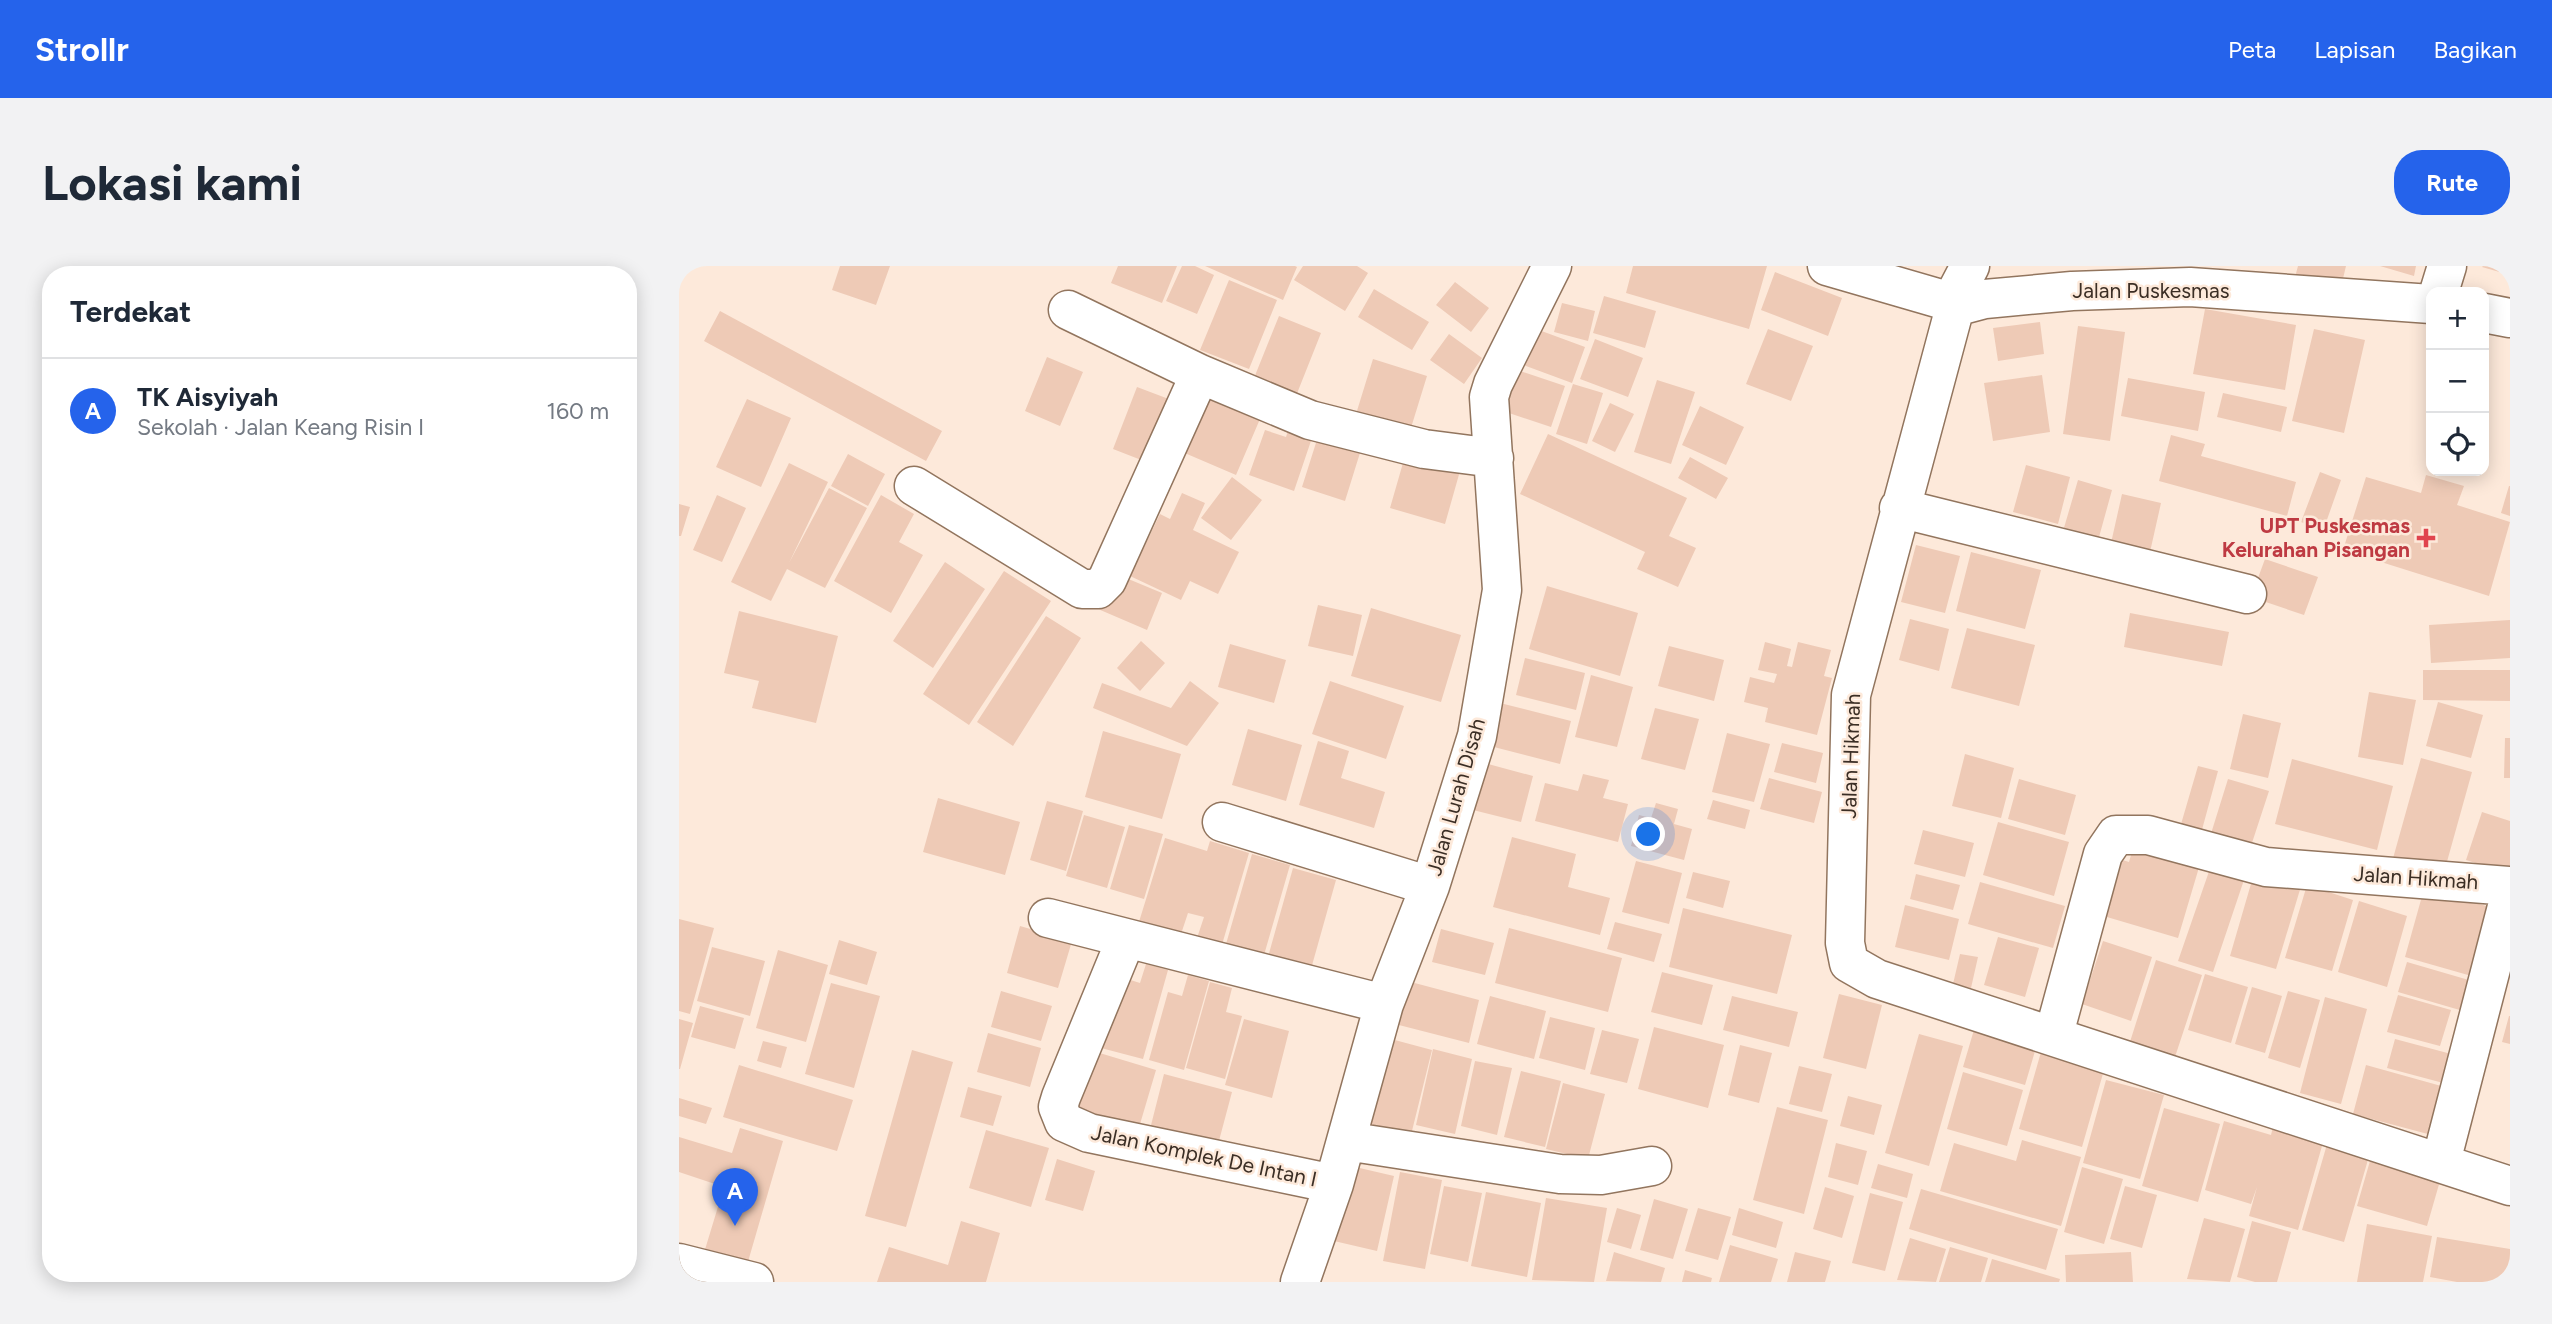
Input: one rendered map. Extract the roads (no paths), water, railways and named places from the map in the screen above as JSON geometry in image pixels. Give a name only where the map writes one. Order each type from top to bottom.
[{"type":"street","name":"Jalan Lurah Disah","points":[[1300,1282],[1334,1184],[1384,1004],[1430,886],[1477,736],[1502,590],[1489,397],[1493,383],[1552,266]]},
{"type":"street","points":[[1827,266],[1953,305]]},
{"type":"street","name":"Jalan Hikmah","points":[[1970,266],[1953,305],[1851,695],[1845,943],[1849,963],[1877,979],[2054,1034],[2510,1186]]},
{"type":"street","points":[[2441,287],[2447,266]]},
{"type":"street","name":"Jalan Puskesmas","points":[[1953,305],[1985,299],[2071,291],[2190,287],[2426,304]]},
{"type":"street","points":[[1068,310],[1200,374],[1310,420],[1424,449],[1494,458]]},
{"type":"street","points":[[2489,314],[2510,318]]},
{"type":"street","points":[[914,486],[1082,589],[1098,589],[1108,580],[1200,374]]},
{"type":"street","points":[[1899,508],[2247,594]]},
{"type":"street","points":[[1222,822],[1430,886]]},
{"type":"street","name":"Jalan Hikmah","points":[[2054,1034],[2103,854],[2116,835],[2148,835],[2266,867],[2510,886]]},
{"type":"street","points":[[2441,1161],[2510,895]]},
{"type":"street","points":[[1048,918],[1384,1004]]},
{"type":"street","name":"Jalan Komplek De Intan I","points":[[1126,939],[1061,1097],[1058,1107],[1064,1122],[1089,1133],[1334,1184]]},
{"type":"street","points":[[1346,1141],[1560,1174],[1601,1175],[1652,1166]]},
{"type":"street","points":[[679,1263],[754,1282]]},
{"type":"place","name":"UPT Puskesmas Kelurahan Pisangan","points":[[2426,538]]},
{"type":"place","name":"TK Aisyiyah","points":[[735,1226]]}]
